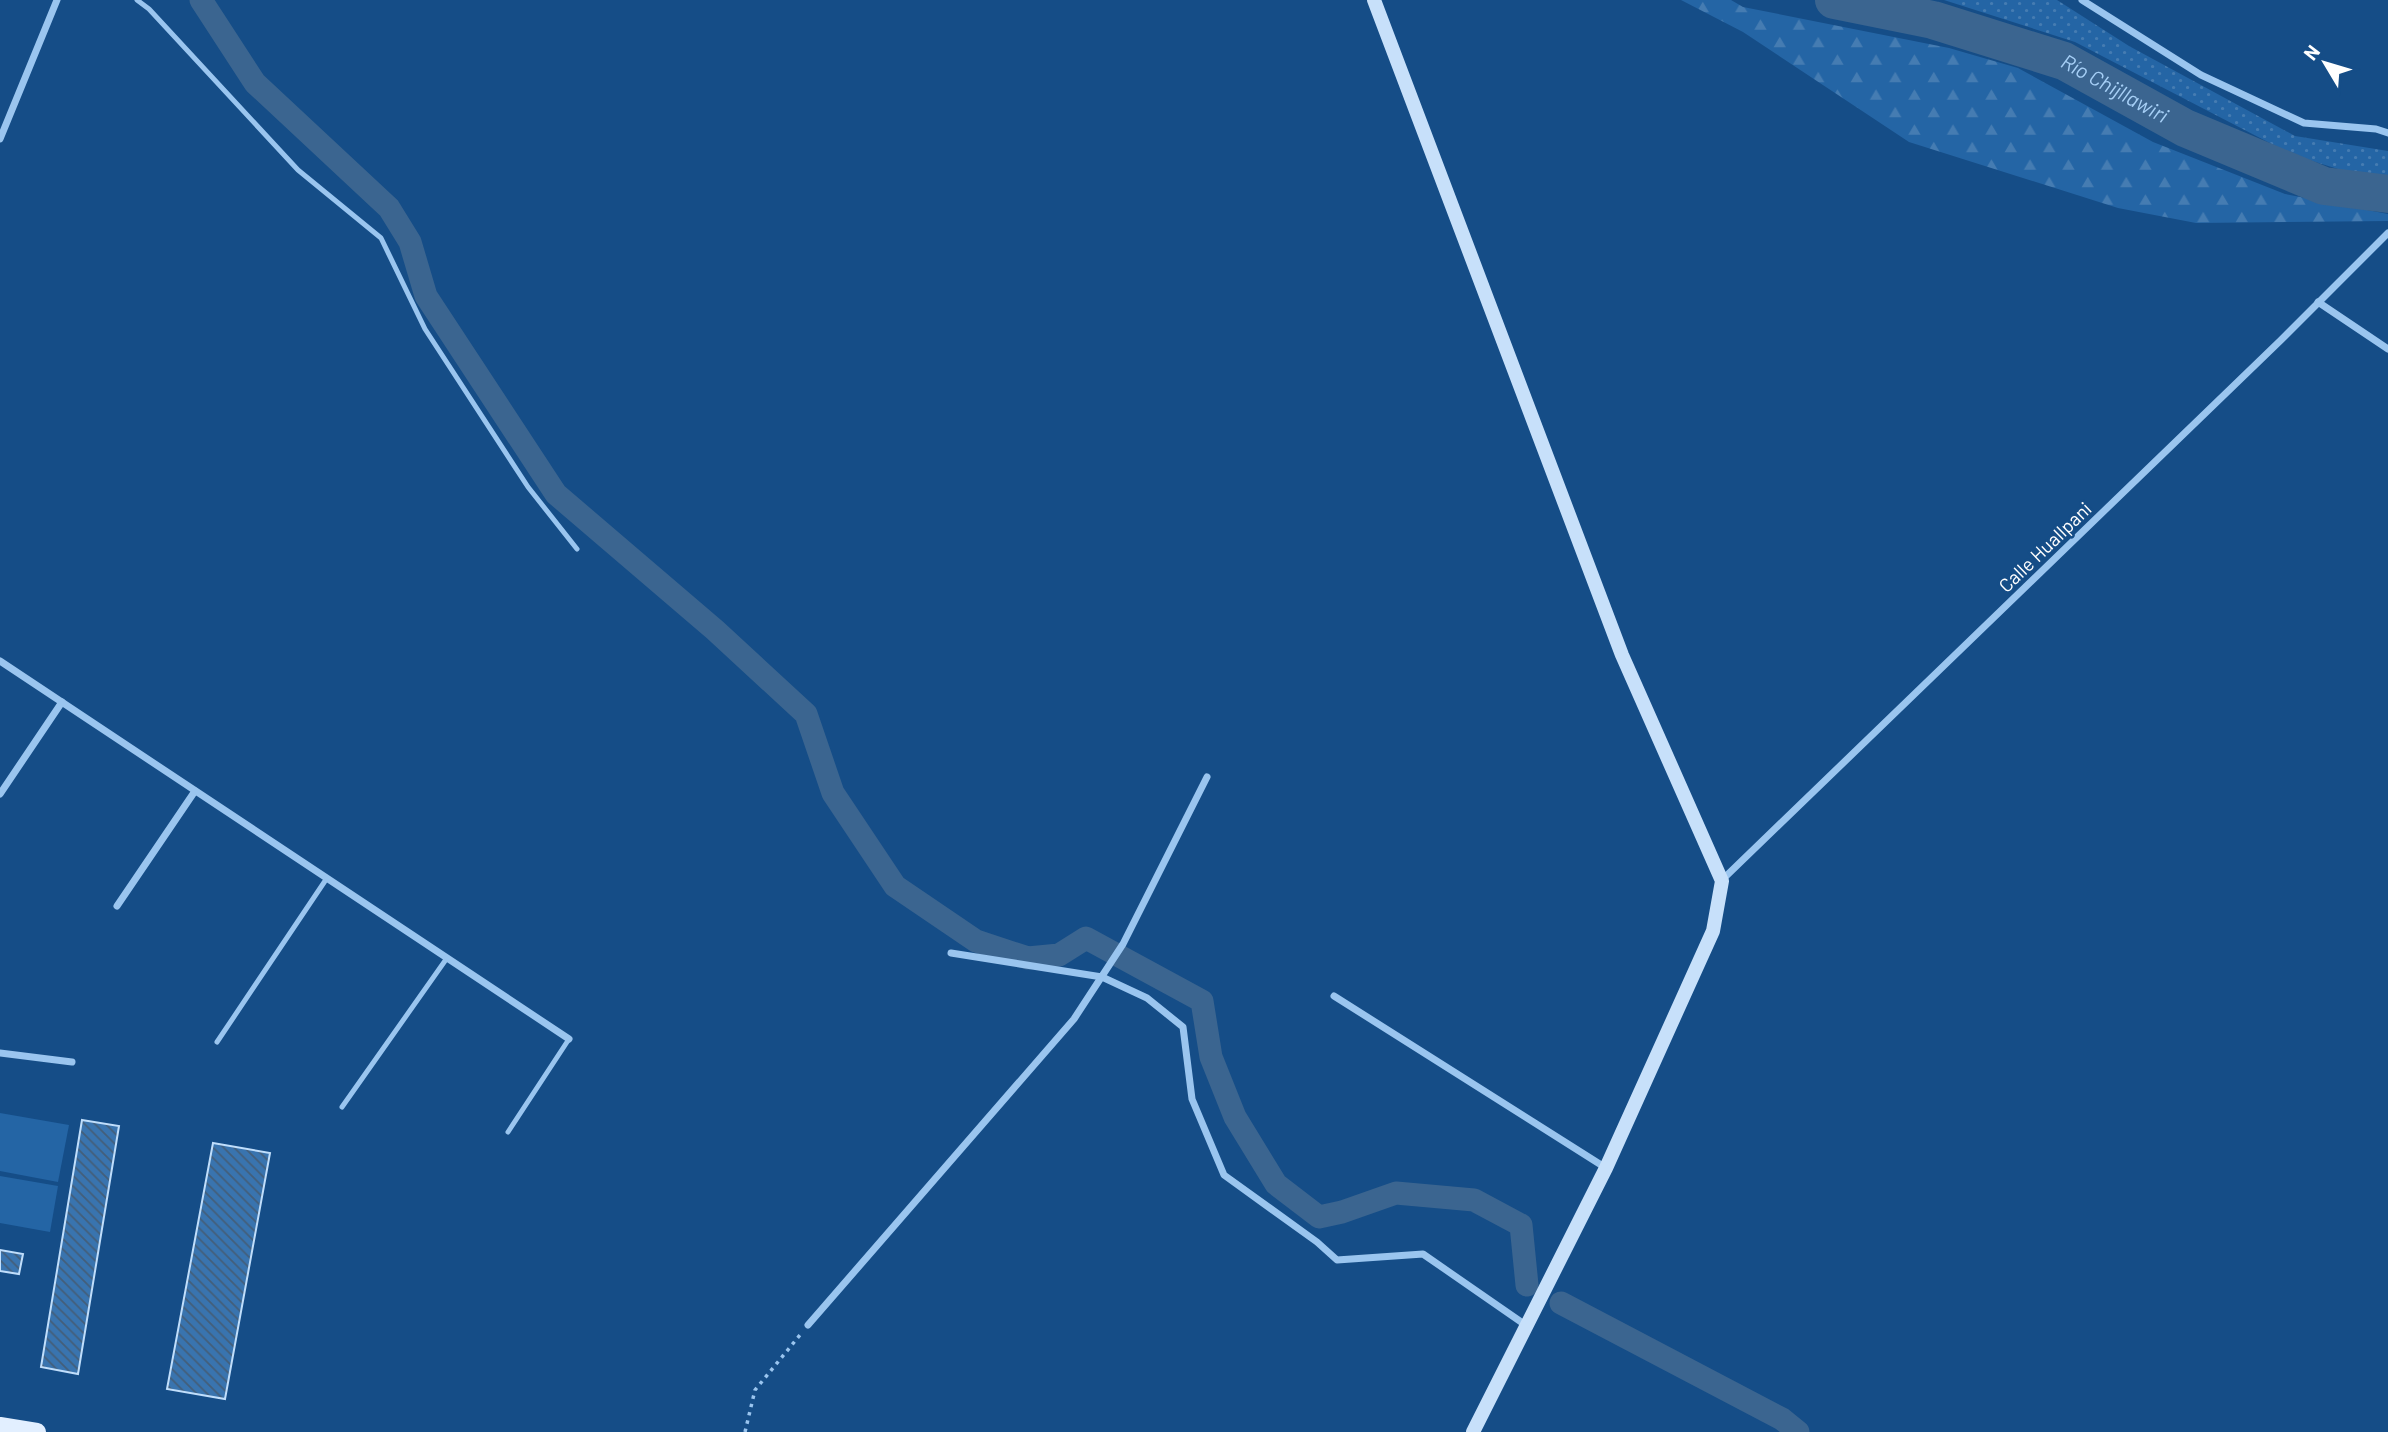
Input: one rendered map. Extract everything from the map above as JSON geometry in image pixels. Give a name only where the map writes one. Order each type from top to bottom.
[{"type":"main road","points":[[0,1426],[37,1432]]},
{"type":"street","points":[[0,139],[57,0]]},
{"type":"street","points":[[1374,0],[1622,655],[1722,881],[1713,931],[1606,1168],[1473,1432]]},
{"type":"street","points":[[2082,0],[2201,75],[2304,123],[2388,132]]},
{"type":"street","name":"Calle Huallpani","points":[[1722,881],[2388,233]]},
{"type":"street","points":[[2318,302],[2388,349]]},
{"type":"street","points":[[0,661],[569,1039]]},
{"type":"street","points":[[0,794],[62,702]]},
{"type":"street","points":[[808,1325],[1074,1019],[1123,944],[1207,777]]},
{"type":"street","points":[[117,906],[195,791]]},
{"type":"street","points":[[951,953],[1102,976],[1147,998],[1183,1027],[1192,1098],[1224,1175],[1317,1242],[1337,1260],[1423,1254],[1527,1326]]},
{"type":"street","points":[[1334,996],[1606,1168]]},
{"type":"street","points":[[0,1053],[72,1062]]},
{"type":"lane","points":[[138,0],[298,170],[381,238],[425,329],[528,487],[577,549]]},
{"type":"lane","points":[[217,1042],[327,878]]},
{"type":"lane","points":[[342,1107],[447,958]]},
{"type":"lane","points":[[508,1132],[569,1039]]},
{"type":"path","points":[[745,1432],[755,1390],[808,1325]]},
{"type":"green space","points":[[1681,0],[1731,0],[1743,7],[1949,48],[2018,68],[2153,142],[2285,194],[2388,214],[2388,221],[2196,223],[2118,208],[1909,142],[1743,32]]},
{"type":"green space","points":[[1944,0],[2057,0],[2129,46],[2295,136],[2388,151],[2388,178],[2354,174],[2293,155],[2075,42]]},
{"type":"green space","points":[[0,1113],[69,1125],[58,1182],[0,1171]]},
{"type":"green space","points":[[0,1176],[58,1186],[50,1232],[0,1223]]},
{"type":"building","points":[[82,1120],[119,1126],[78,1374],[41,1367]]},
{"type":"building","points":[[213,1143],[270,1153],[225,1399],[167,1389]]},
{"type":"building","points":[[0,1250],[23,1254],[19,1274],[0,1271]]},
{"type":"waterway","points":[[201,0],[255,83],[389,208],[410,242],[426,296],[556,494],[715,630],[806,714],[833,793],[895,886],[976,941],[1028,958],[1059,955],[1086,938],[1202,1001],[1211,1057],[1235,1117],[1276,1184],[1319,1217],[1396,1193],[1474,1200],[1521,1225],[1527,1285]]},
{"type":"waterway","name":"Río Chijllawiri","points":[[1834,0],[1933,20],[2064,61],[2185,128],[2324,186],[2388,194]]},
{"type":"waterway","points":[[1561,1303],[1782,1419],[1798,1432]]}]
